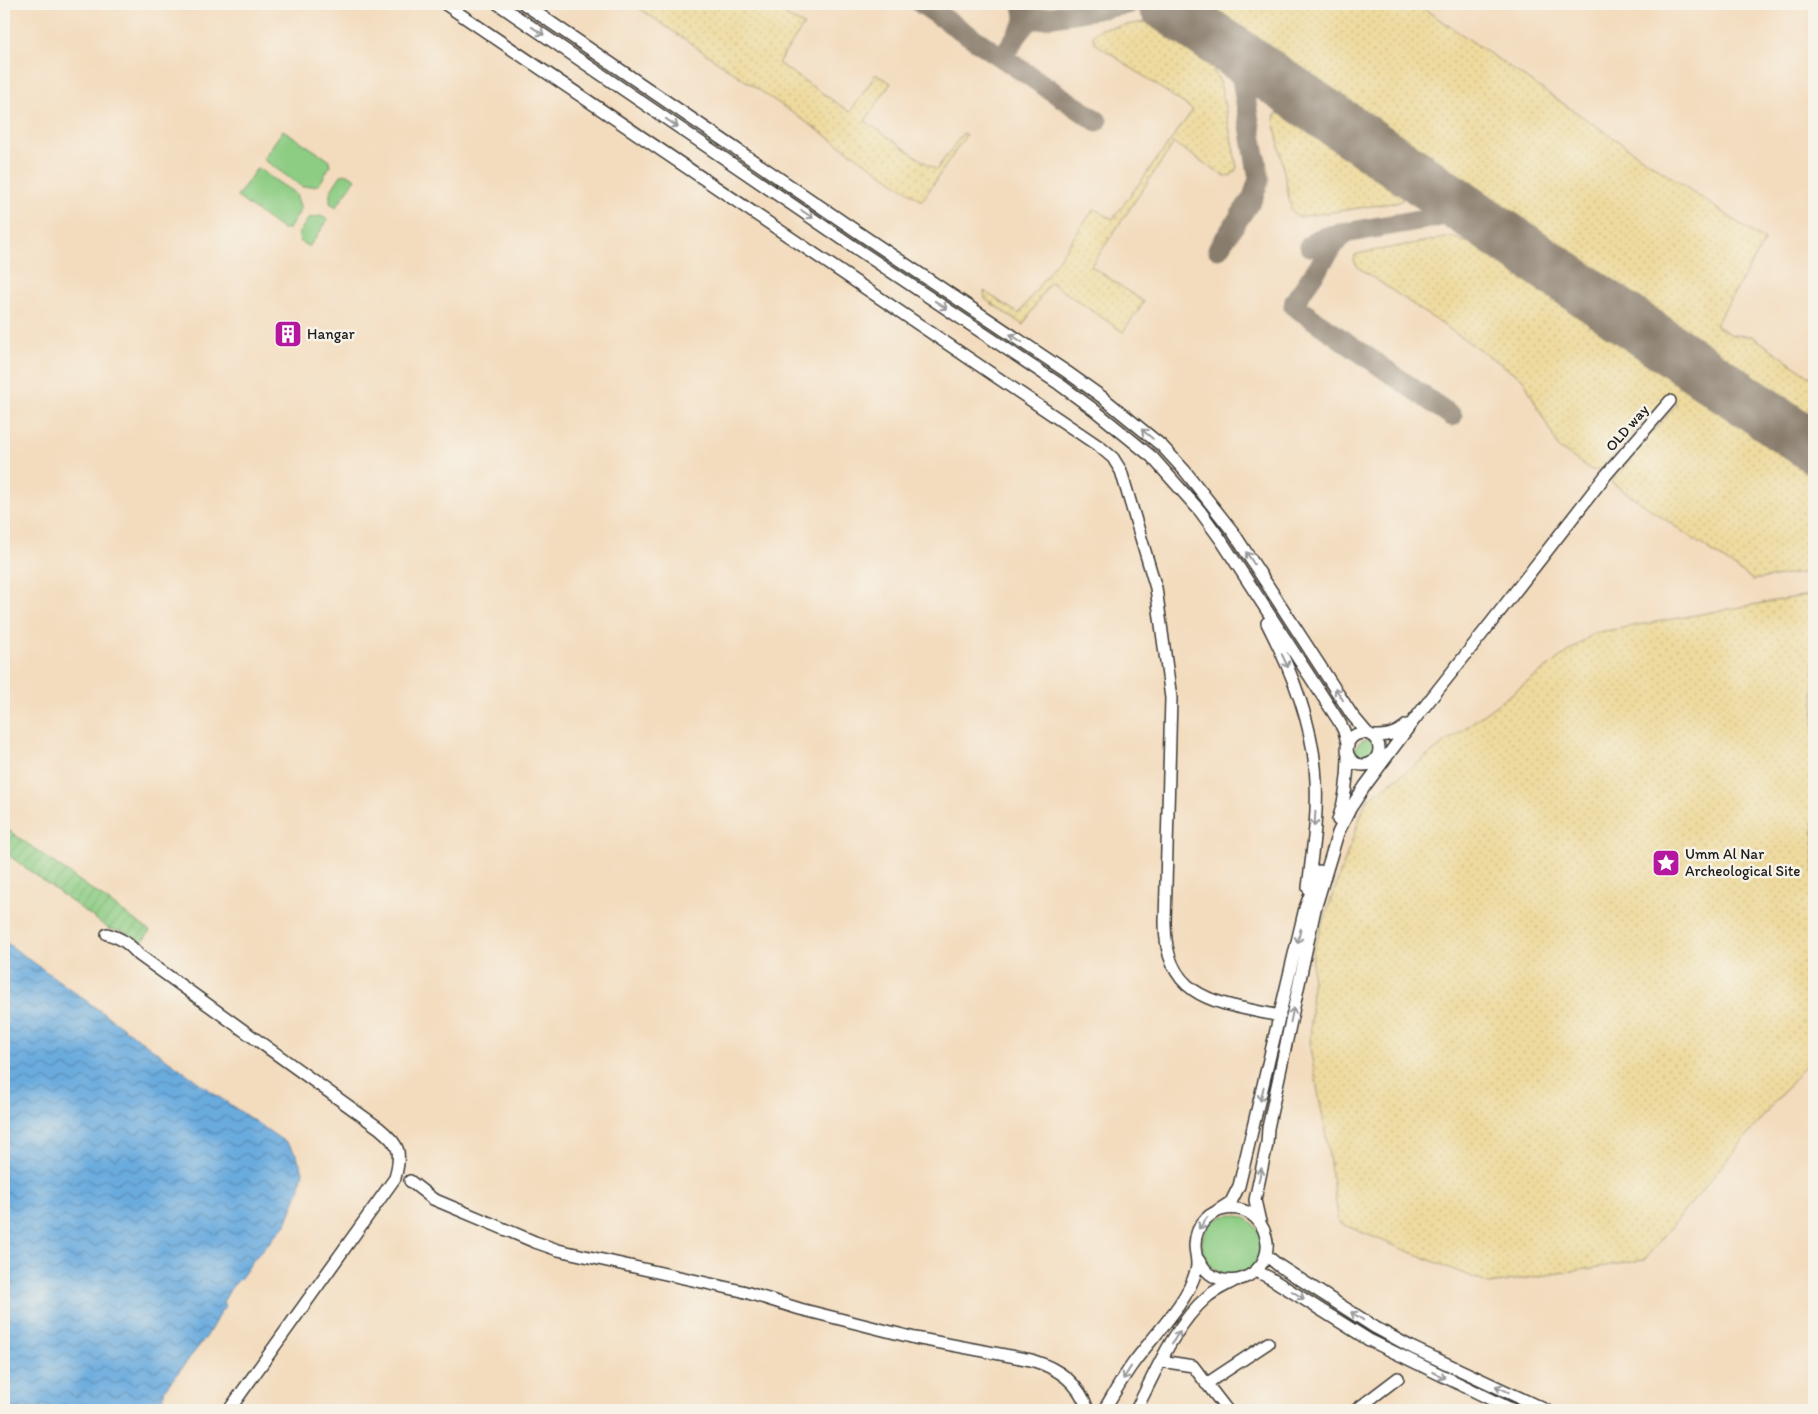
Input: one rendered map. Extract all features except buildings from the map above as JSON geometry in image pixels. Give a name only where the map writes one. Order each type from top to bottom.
[{"type":"street","points":[[445,4],[1100,447],[1113,458],[1121,471],[1156,588],[1170,682],[1165,924],[1169,957],[1181,978],[1199,994],[1217,1002],[1280,1016]]},
{"type":"street","points":[[498,4],[1093,409],[1152,456],[1181,488],[1221,540],[1344,731],[1348,750],[1348,776],[1343,805],[1305,908]]},
{"type":"street","points":[[524,4],[865,237],[1067,372],[1162,446],[1206,496],[1233,532],[1352,715],[1379,746],[1365,786],[1350,809],[1338,833],[1315,909],[1268,1128],[1267,1144],[1255,1200],[1260,1222],[1267,1239],[1266,1254],[1256,1271],[1250,1276],[1235,1280],[1224,1280],[1213,1276],[1204,1269],[1198,1259],[1195,1237],[1207,1217],[1232,1202],[1240,1186],[1305,908],[1316,801],[1316,782],[1310,740],[1292,675],[1255,600],[1221,540]]},
{"type":"street","name":"OLD way","points":[[1365,786],[1414,720],[1606,475],[1670,401]]},
{"type":"street","points":[[1398,741],[1364,765],[1354,762],[1348,750],[1353,736],[1358,734],[1388,736],[1414,720]]},
{"type":"street","points":[[107,934],[120,937],[140,955],[379,1128],[396,1144],[400,1154],[395,1178],[229,1410]]},
{"type":"street","points":[[410,1181],[426,1195],[439,1202],[558,1250],[742,1290],[800,1309],[896,1333],[1048,1365],[1063,1374],[1076,1386],[1088,1410]]},
{"type":"street","points":[[1217,1211],[1236,1208],[1245,1211],[1260,1222]]},
{"type":"street","points":[[1266,1254],[1278,1265],[1376,1328],[1413,1348],[1546,1410]]},
{"type":"street","points":[[1104,1410],[1131,1367],[1190,1288],[1198,1259]]},
{"type":"street","points":[[1256,1271],[1369,1340],[1513,1410]]},
{"type":"street","points":[[1136,1410],[1161,1361],[1184,1323],[1208,1296],[1235,1280]]},
{"type":"street","points":[[1206,1384],[1268,1343]]},
{"type":"street","points":[[1161,1361],[1193,1366],[1227,1410]]},
{"type":"street","points":[[1356,1410],[1398,1378]]},
{"type":"green space","points":[[283,130],[329,160],[330,166],[319,185],[302,187],[263,159]]},
{"type":"green space","points":[[257,168],[296,194],[301,209],[289,229],[282,229],[237,197]]},
{"type":"green space","points":[[348,174],[356,179],[336,207],[330,203],[330,192],[341,175]]},
{"type":"green space","points":[[321,216],[328,220],[309,247],[301,242],[298,234],[309,218]]},
{"type":"green space","points":[[1368,739],[1377,743],[1381,752],[1377,761],[1368,765],[1359,761],[1355,752],[1359,743]]},
{"type":"green space","points":[[4,827],[150,931],[141,943],[125,932],[109,929],[4,852]]},
{"type":"green space","points":[[1232,1215],[1248,1220],[1253,1224],[1257,1229],[1262,1245],[1257,1261],[1253,1266],[1248,1270],[1232,1275],[1216,1270],[1211,1266],[1207,1261],[1202,1245],[1207,1229],[1211,1224],[1216,1220]]},
{"type":"sand","points":[[633,4],[771,4],[804,25],[778,63],[850,112],[876,74],[891,83],[865,121],[936,170],[963,133],[966,135],[922,201]]},
{"type":"sand","points":[[1207,4],[1417,4],[1765,241],[1715,325],[1731,335],[1752,336],[1814,379],[1814,418]]},
{"type":"sand","points":[[1146,22],[1212,67],[1220,82],[1237,167],[1232,174],[1225,177],[1174,143],[1091,266],[1144,302],[1123,332],[1050,282],[1023,325],[985,299],[984,291],[1019,314],[1094,209],[1113,219],[1193,110],[1095,43],[1093,37],[1100,29]]},
{"type":"sand","points":[[1280,113],[1401,196],[1402,200],[1299,217],[1295,215],[1291,209],[1274,120],[1275,115]]},
{"type":"sand","points":[[1451,237],[1469,243],[1814,478],[1814,571],[1753,580],[1611,482],[1677,403],[1667,396],[1600,470],[1591,470],[1559,448],[1523,379],[1359,268],[1354,261],[1355,255],[1361,253]]},
{"type":"sand","points":[[1814,594],[1814,1055],[1644,1260],[1489,1284],[1339,1223],[1310,1048],[1313,950],[1366,801],[1594,633]]},
{"type":"water","points":[[4,941],[216,1095],[288,1144],[296,1154],[303,1171],[300,1188],[286,1224],[231,1288],[223,1302],[226,1307],[221,1311],[207,1336],[165,1389],[163,1397],[147,1410],[4,1410]]},
{"type":"taxiway","points":[[922,4],[1097,121]]},
{"type":"taxiway","points":[[1023,4],[1024,25],[1031,20],[1128,4]]},
{"type":"taxiway","points":[[1010,46],[1024,25]]},
{"type":"taxiway","points":[[1218,249],[1253,197],[1259,179],[1240,68],[1233,56],[1220,42]]},
{"type":"taxiway","points":[[1310,246],[1317,240],[1328,236],[1453,214],[1478,218]]},
{"type":"taxiway","points":[[1347,232],[1338,239],[1295,301],[1294,306],[1452,416]]},
{"type":"runway","points":[[1164,4],[1814,447]]},
{"type":"place","name":"Hangar","points":[[288,334]]},
{"type":"place","name":"Umm Al Nar Archeological Site","points":[[1666,863]]}]
